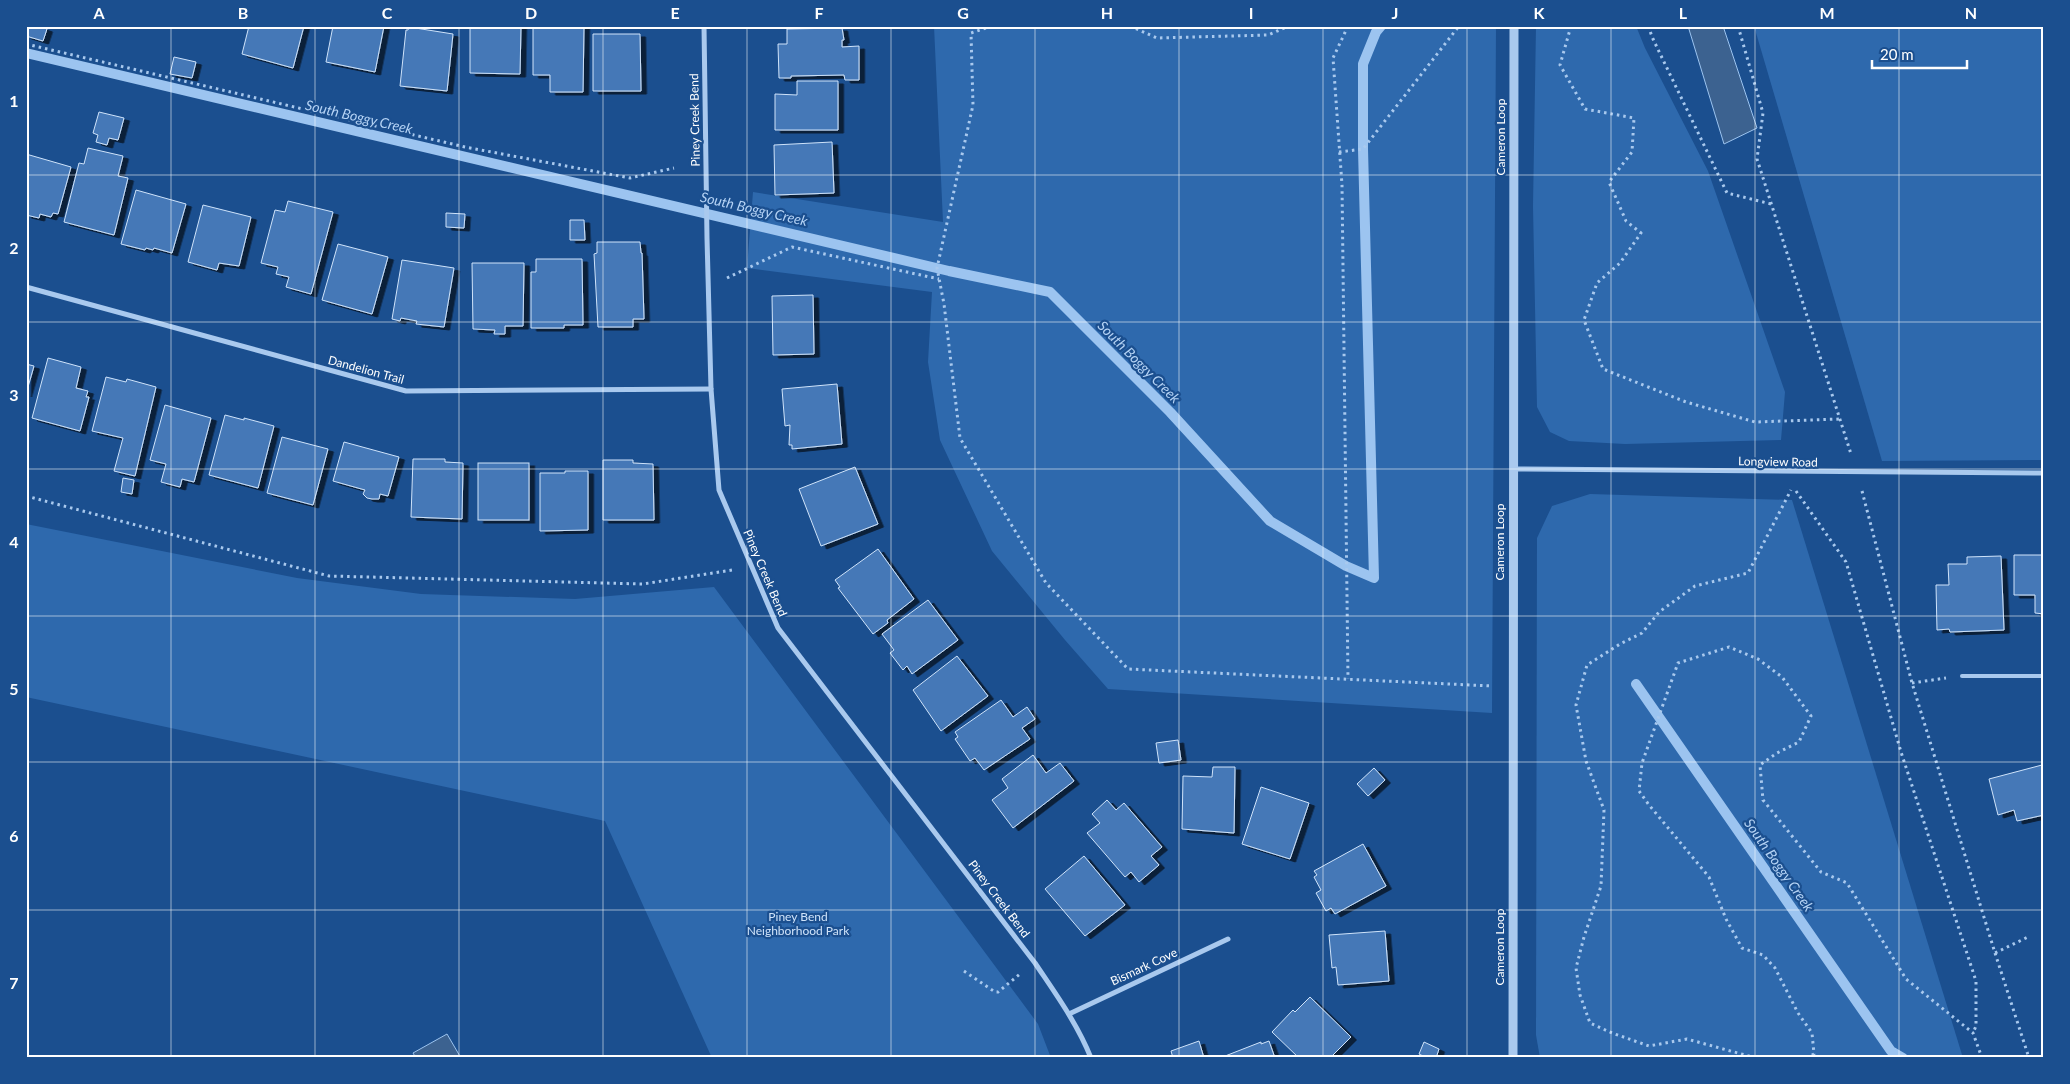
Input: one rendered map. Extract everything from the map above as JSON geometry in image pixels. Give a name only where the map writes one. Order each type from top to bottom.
[{"type":"street","name":"Piney Creek Bend","points":[[704,26],[706,238],[711,388],[719,490],[778,628],[1035,963],[1069,1014],[1083,1038],[1091,1058]]},
{"type":"street","name":"Cameron Loop","points":[[1513,1058],[1514,26]]},
{"type":"street","name":"Dandelion Trail","points":[[26,287],[406,391],[711,388]]},
{"type":"street","name":"Longview Road","points":[[1513,469],[2044,474]]},
{"type":"street","name":"Bismark Cove","points":[[1069,1014],[1228,939]]},
{"type":"lane","points":[[1962,676],[2044,676]]},
{"type":"path","points":[[992,26],[971,33],[973,105],[941,248],[938,268],[939,279],[960,438],[1046,583],[1128,669],[1513,687]]},
{"type":"path","points":[[1130,26],[1157,38],[1268,35],[1290,26]]},
{"type":"path","points":[[1348,26],[1333,58],[1342,185],[1348,679]]},
{"type":"path","points":[[1339,152],[1364,149],[1459,26]]},
{"type":"path","points":[[1572,26],[1560,66],[1585,109],[1634,118],[1632,152],[1609,182],[1626,221],[1641,233],[1620,264],[1597,283],[1584,320],[1602,369],[1686,402],[1755,422],[1840,419]]},
{"type":"path","points":[[1648,26],[1652,39],[1727,193],[1772,204]]},
{"type":"path","points":[[1738,26],[1763,113],[1757,159],[1857,472],[1912,683],[2029,1058]]},
{"type":"path","points":[[26,44],[465,148],[630,178],[674,168]]},
{"type":"path","points":[[708,287],[792,247],[939,279]]},
{"type":"path","points":[[1756,1058],[1688,1039],[1649,1046],[1590,1023],[1580,995],[1576,968],[1601,886],[1604,810],[1586,761],[1576,705],[1588,664],[1642,633],[1659,612],[1695,586],[1748,573],[1793,486],[1846,562],[1901,752],[1976,981],[1976,1026],[1973,1033]]},
{"type":"path","points":[[26,496],[328,576],[644,584],[752,567]]},
{"type":"path","points":[[1806,1058],[1814,1054],[1812,1033],[1798,1013],[1775,968],[1763,956],[1742,948],[1726,919],[1709,877],[1649,806],[1640,791],[1642,763],[1678,662],[1729,648],[1758,659],[1782,677],[1811,716],[1799,742],[1777,753],[1760,765],[1763,800],[1799,847],[1822,872],[1847,883],[1906,979],[1973,1033],[1982,1058]]},
{"type":"path","points":[[1912,683],[1962,676]]},
{"type":"path","points":[[1995,953],[2030,936]]},
{"type":"path","points":[[964,971],[998,992],[1035,963]]},
{"type":"green space","points":[[934,26],[1496,26],[1492,713],[1108,689],[992,551],[940,440],[928,362],[932,292],[747,268],[753,192],[943,222]]},
{"type":"green space","points":[[1536,26],[1636,26],[1645,48],[1708,171],[1785,392],[1781,440],[1625,444],[1569,441],[1550,432],[1537,407],[1533,206]]},
{"type":"green space","points":[[1754,26],[2044,26],[2044,460],[1882,461]]},
{"type":"green space","points":[[1590,494],[1792,500],[1963,1058],[1540,1058],[1536,1035],[1537,538],[1552,506]]},
{"type":"green space","name":"Piney Bend Neighborhood Park","points":[[26,524],[297,578],[421,594],[575,599],[714,587],[1038,1024],[1051,1058],[712,1058],[605,821],[26,697]]},
{"type":"shaded area","points":[[1688,26],[1723,26],[1757,128],[1724,144]]},
{"type":"shaded area","points":[[447,1034],[461,1058],[416,1058],[413,1053]]},
{"type":"building","points":[[26,26],[38,26],[47,29],[43,41],[26,36]]},
{"type":"building","points":[[249,26],[304,26],[293,68],[242,54]]},
{"type":"building","points":[[333,26],[384,26],[375,72],[326,62]]},
{"type":"building","points":[[470,26],[521,26],[520,74],[470,73]]},
{"type":"building","points":[[533,26],[584,26],[583,92],[550,92],[550,75],[533,75]]},
{"type":"building","points":[[409,27],[453,34],[447,91],[400,86],[406,30]]},
{"type":"building","points":[[842,28],[844,40],[842,40],[842,47],[859,46],[859,80],[845,80],[844,75],[779,78],[778,44],[787,44],[787,29]]},
{"type":"building","points":[[593,34],[640,34],[641,91],[593,91]]},
{"type":"building","points":[[174,57],[196,62],[192,78],[170,74]]},
{"type":"building","points":[[797,81],[838,81],[838,130],[775,130],[775,94],[797,95]]},
{"type":"building","points":[[99,112],[124,118],[118,140],[109,138],[107,145],[96,142],[98,135],[93,133]]},
{"type":"building","points":[[832,142],[834,193],[775,195],[774,145]]},
{"type":"building","points":[[88,148],[123,156],[118,176],[128,178],[114,235],[64,222],[79,163],[84,164]]},
{"type":"building","points":[[26,154],[71,167],[58,214],[53,213],[51,217],[40,214],[39,218],[26,215]]},
{"type":"building","points":[[136,190],[186,204],[172,253],[154,248],[153,250],[146,248],[145,250],[121,244]]},
{"type":"building","points":[[288,201],[333,212],[311,294],[286,287],[289,277],[276,274],[278,267],[261,263],[275,210],[285,212]]},
{"type":"building","points":[[203,205],[251,217],[239,266],[219,263],[217,270],[188,262]]},
{"type":"building","points":[[446,213],[465,214],[464,228],[446,227]]},
{"type":"building","points":[[570,220],[584,220],[585,240],[570,240]]},
{"type":"building","points":[[597,242],[640,242],[644,319],[633,319],[633,327],[598,327],[594,254],[597,253]]},
{"type":"building","points":[[338,244],[388,257],[372,314],[322,300]]},
{"type":"building","points":[[536,259],[582,259],[583,325],[564,325],[564,328],[531,328],[531,272],[536,272]]},
{"type":"building","points":[[402,260],[454,268],[444,327],[416,324],[417,321],[401,318],[400,321],[392,319]]},
{"type":"building","points":[[472,263],[524,263],[523,326],[505,326],[505,334],[494,334],[495,330],[473,329]]},
{"type":"building","points":[[813,295],[814,354],[773,355],[772,296]]},
{"type":"building","points":[[48,358],[81,367],[76,388],[88,391],[86,397],[89,397],[80,431],[32,418]]},
{"type":"building","points":[[26,364],[34,366],[26,394]]},
{"type":"building","points":[[106,377],[126,382],[127,379],[156,387],[135,476],[114,471],[123,438],[92,431]]},
{"type":"building","points":[[837,384],[842,444],[792,449],[792,445],[789,445],[790,425],[785,426],[782,389]]},
{"type":"building","points":[[165,405],[211,418],[194,482],[182,479],[180,487],[161,482],[166,464],[150,460]]},
{"type":"building","points":[[225,415],[274,426],[258,488],[209,475]]},
{"type":"building","points":[[282,437],[328,449],[313,505],[267,493]]},
{"type":"building","points":[[344,442],[399,457],[388,496],[380,494],[379,499],[367,498],[363,494],[365,490],[333,481]]},
{"type":"building","points":[[413,459],[445,459],[445,462],[463,463],[462,519],[411,517]]},
{"type":"building","points":[[603,460],[633,460],[633,463],[653,464],[654,520],[603,520]]},
{"type":"building","points":[[478,463],[529,463],[529,520],[478,520]]},
{"type":"building","points":[[855,467],[878,524],[821,546],[799,489]]},
{"type":"building","points":[[565,471],[588,471],[588,530],[540,531],[540,473],[565,473]]},
{"type":"building","points":[[123,478],[134,480],[132,494],[121,492]]},
{"type":"building","points":[[878,549],[914,599],[887,620],[888,623],[873,634],[838,588],[840,587],[835,580]]},
{"type":"building","points":[[2014,555],[2044,555],[2044,614],[2035,613],[2035,595],[2014,595]]},
{"type":"building","points":[[2001,556],[2004,630],[1950,632],[1949,629],[1937,630],[1936,585],[1949,585],[1948,564],[1967,564],[1967,557]]},
{"type":"building","points":[[928,600],[958,640],[912,674],[907,666],[903,670],[890,653],[894,650],[882,634]]},
{"type":"building","points":[[957,656],[988,696],[941,731],[913,690]]},
{"type":"building","points":[[1001,700],[1013,717],[1027,707],[1035,719],[1022,728],[1030,739],[984,770],[975,758],[970,761],[955,739],[958,737],[955,732]]},
{"type":"building","points":[[1178,740],[1181,760],[1159,763],[1156,743]]},
{"type":"building","points":[[1033,755],[1046,773],[1060,763],[1074,781],[1013,828],[992,800],[1008,788],[1002,779]]},
{"type":"building","points":[[2042,765],[2044,815],[2017,821],[2014,810],[1998,815],[1989,779]]},
{"type":"building","points":[[1213,767],[1235,767],[1234,833],[1182,829],[1183,776],[1212,777]]},
{"type":"building","points":[[1374,768],[1385,780],[1368,796],[1357,784]]},
{"type":"building","points":[[1261,787],[1309,803],[1290,859],[1242,844]]},
{"type":"building","points":[[1107,800],[1116,810],[1124,803],[1162,847],[1151,856],[1159,865],[1139,882],[1131,872],[1125,877],[1087,833],[1100,823],[1092,814]]},
{"type":"building","points":[[1363,844],[1386,886],[1335,914],[1331,908],[1326,911],[1316,893],[1321,890],[1314,877],[1317,875],[1314,871]]},
{"type":"building","points":[[1084,856],[1125,905],[1085,936],[1045,889]]},
{"type":"building","points":[[1385,931],[1389,981],[1338,985],[1336,967],[1332,968],[1329,935]]},
{"type":"building","points":[[1310,997],[1351,1037],[1330,1058],[1299,1058],[1272,1032],[1293,1010],[1295,1012]]},
{"type":"building","points":[[1199,1041],[1204,1058],[1173,1058],[1171,1051]]},
{"type":"building","points":[[1269,1041],[1275,1058],[1220,1058],[1261,1042],[1261,1044]]},
{"type":"building","points":[[1424,1042],[1439,1049],[1436,1058],[1427,1058],[1419,1054]]},
{"type":"waterway","name":"South Boggy Creek","points":[[26,53],[949,271],[1050,292],[1170,412],[1270,521],[1346,566],[1374,578],[1363,149],[1363,64],[1376,32],[1381,26]]},
{"type":"waterway","name":"South Boggy Creek","points":[[1636,684],[1891,1051],[1903,1058]]}]
